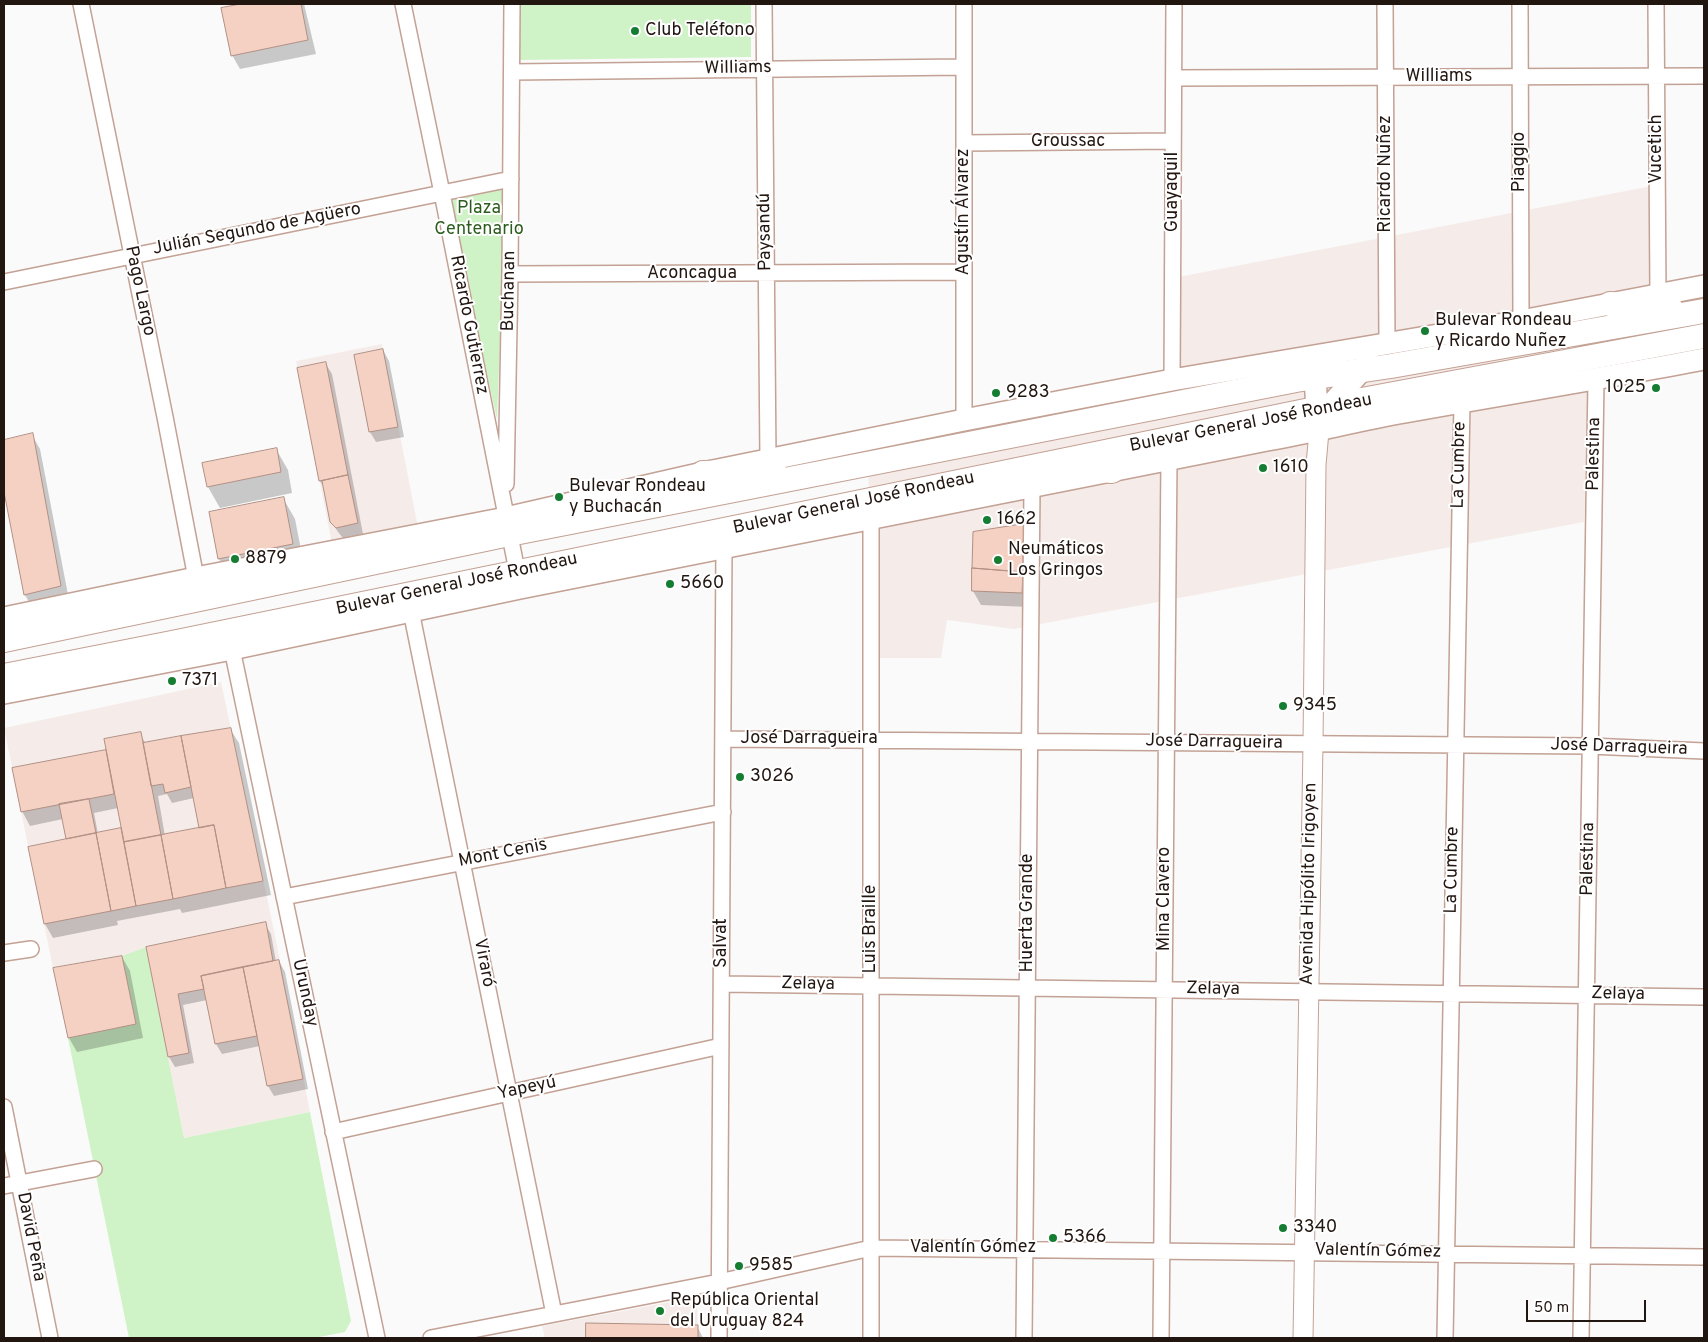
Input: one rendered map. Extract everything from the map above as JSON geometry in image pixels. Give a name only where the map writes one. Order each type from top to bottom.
[{"type":"main road","name":"Bulevar General José Rondeau","points":[[4,640],[508,526],[703,473],[1172,380],[1314,367],[1360,371],[1389,355],[1520,321],[1704,286]]},
{"type":"main road","points":[[1610,304],[1704,310]]},
{"type":"main road","name":"Bulevar General José Rondeau","points":[[4,618],[196,578],[850,467],[1314,367],[1704,310]]},
{"type":"main road","name":"Bulevar General José Rondeau","points":[[4,693],[232,649],[411,611],[518,580],[1055,463],[1322,415],[1401,403],[1704,336]]},
{"type":"main road","points":[[1389,355],[1401,403]]},
{"type":"main road","name":"Bulevar General José Rondeau","points":[[1401,403],[1462,402],[1596,380],[1704,359]]},
{"type":"main road","points":[[1314,367],[1322,415]]},
{"type":"main road","points":[[1322,415],[1360,371]]},
{"type":"main road","name":"Bulevar General José Rondeau","points":[[4,676],[172,643],[518,580],[724,548],[871,520],[1169,460],[1322,415]]},
{"type":"main road","points":[[1055,463],[1112,471]]},
{"type":"main road","points":[[703,473],[850,467]]},
{"type":"main road","points":[[172,643],[293,635]]},
{"type":"street","name":"Pago Largo","points":[[81,4],[196,578]]},
{"type":"street","name":"Ricardo Gutierrez","points":[[403,4],[442,193],[499,450],[508,526],[518,580]]},
{"type":"street","name":"Buchanan","points":[[499,450],[510,274],[512,4]]},
{"type":"street","name":"Paysandú","points":[[764,4],[768,460]]},
{"type":"street","name":"Agustín Álvarez","points":[[964,4],[964,420]]},
{"type":"street","name":"Guayaquil","points":[[1172,380],[1174,4]]},
{"type":"street","name":"Ricardo Nuñez","points":[[1385,4],[1389,355]]},
{"type":"street","name":"Piaggio","points":[[1520,4],[1520,321]]},
{"type":"street","name":"Vucetich","points":[[1656,4],[1658,295]]},
{"type":"street","name":"Williams","points":[[512,72],[964,67]]},
{"type":"street","name":"Williams","points":[[1174,78],[1704,76]]},
{"type":"street","name":"Groussac","points":[[964,143],[1173,141]]},
{"type":"street","name":"Julián Segundo de Agüero","points":[[4,282],[511,179]]},
{"type":"street","name":"Aconcagua","points":[[510,274],[964,272]]},
{"type":"street","name":"Palestina","points":[[1581,1338],[1596,380]]},
{"type":"street","name":"La Cumbre","points":[[1445,1338],[1462,402]]},
{"type":"street","name":"Avenida Hipólito Irigoyen","points":[[1302,1338],[1316,465],[1322,415]]},
{"type":"street","name":"Mina Clavero","points":[[1161,1338],[1169,460]]},
{"type":"street","name":"Huerta Grande","points":[[1024,1338],[1032,487]]},
{"type":"street","name":"Luis Braille","points":[[871,520],[871,1338]]},
{"type":"street","name":"Salvat","points":[[719,1338],[724,548]]},
{"type":"street","name":"Viraró","points":[[411,611],[554,1314]]},
{"type":"street","name":"Urunday","points":[[232,649],[377,1338]]},
{"type":"street","name":"José Darragueira","points":[[723,739],[1590,746],[1704,751]]},
{"type":"street","name":"Mont Cenis","points":[[284,897],[723,812]]},
{"type":"street","points":[[4,953],[31,949]]},
{"type":"street","name":"Zelaya","points":[[722,984],[1704,996]]},
{"type":"street","name":"Yapeyú","points":[[333,1132],[721,1046]]},
{"type":"street","name":"David Peña","points":[[4,1107],[50,1338]]},
{"type":"street","points":[[4,1186],[94,1169]]},
{"type":"street","name":"Valentín Gómez","points":[[432,1338],[719,1282],[871,1248],[1704,1256]]},
{"type":"shaded area","points":[[1657,185],[1658,295],[1596,380],[1584,522],[1014,629],[947,620],[941,658],[871,658],[868,440],[1172,380],[1173,278]]},
{"type":"shaded area","points":[[382,344],[418,527],[332,544],[296,361]]},
{"type":"shaded area","points":[[221,682],[272,921],[310,1112],[184,1138],[146,947],[122,956],[53,968],[4,728]]},
{"type":"shaded area","name":"República Oriental del Uruguay 824","points":[[697,1297],[698,1338],[545,1338],[542,1326]]},
{"type":"green space","name":"Club Teléfono","points":[[518,4],[751,4],[751,57],[518,60]]},
{"type":"green space","name":"Plaza Centenario","points":[[506,185],[497,419],[447,197]]},
{"type":"green space","points":[[146,947],[184,1138],[310,1112],[351,1321],[345,1332],[314,1338],[129,1338],[68,1038],[136,1024],[122,956]]},
{"type":"building","points":[[241,4],[301,4],[308,40],[231,56],[221,8]]},
{"type":"building","points":[[383,349],[398,427],[369,432],[354,355]]},
{"type":"building","points":[[326,362],[348,475],[319,481],[297,368]]},
{"type":"building","points":[[33,433],[61,586],[24,595],[4,492],[4,440]]},
{"type":"building","points":[[277,448],[281,472],[207,487],[202,463]]},
{"type":"building","points":[[348,475],[358,523],[336,528],[330,522],[322,481]]},
{"type":"building","points":[[284,497],[293,544],[218,559],[209,512]]},
{"type":"building","points":[[1024,524],[1023,572],[972,568],[973,532]]},
{"type":"building","points":[[972,568],[1023,572],[1022,593],[972,591]]},
{"type":"building","points":[[231,728],[263,881],[226,888],[214,825],[199,828],[181,736]]},
{"type":"building","points":[[141,732],[161,835],[124,842],[104,739]]},
{"type":"building","points":[[181,736],[191,787],[165,793],[163,784],[151,786],[143,743]]},
{"type":"building","points":[[106,750],[114,794],[21,812],[12,768]]},
{"type":"building","points":[[89,799],[96,833],[66,839],[59,804]]},
{"type":"building","points":[[214,825],[226,888],[173,899],[161,835]]},
{"type":"building","points":[[121,828],[136,906],[111,911],[96,833]]},
{"type":"building","points":[[96,833],[111,911],[44,924],[28,847]]},
{"type":"building","points":[[161,835],[173,899],[136,906],[124,842]]},
{"type":"building","points":[[266,922],[273,961],[201,976],[204,989],[178,994],[189,1053],[168,1057],[146,947]]},
{"type":"building","points":[[122,956],[136,1024],[68,1038],[53,968]]},
{"type":"building","points":[[279,960],[303,1079],[267,1086],[243,967]]},
{"type":"building","points":[[243,967],[257,1036],[215,1044],[201,976]]},
{"type":"building","points":[[586,1323],[698,1325],[698,1338],[586,1338]]},
{"type":"place","name":"Club Teléfono","points":[[635,31]]},
{"type":"place","name":"Bulevar Rondeau y Ricardo Nuñez","points":[[1425,331]]},
{"type":"place","name":"1025","points":[[1656,388]]},
{"type":"place","name":"9283","points":[[996,393]]},
{"type":"place","name":"1610","points":[[1263,468]]},
{"type":"place","name":"Bulevar Rondeau y Buchacán","points":[[559,497]]},
{"type":"place","name":"1662","points":[[987,520]]},
{"type":"place","name":"8879","points":[[235,559]]},
{"type":"place","name":"Neumáticos Los Gringos","points":[[998,560]]},
{"type":"place","name":"5660","points":[[670,584]]},
{"type":"place","name":"7371","points":[[172,681]]},
{"type":"place","name":"9345","points":[[1283,706]]},
{"type":"place","name":"3026","points":[[740,777]]},
{"type":"place","name":"3340","points":[[1283,1228]]},
{"type":"place","name":"5366","points":[[1053,1238]]},
{"type":"place","name":"9585","points":[[739,1266]]},
{"type":"place","name":"República Oriental del Uruguay 824","points":[[660,1311]]}]
